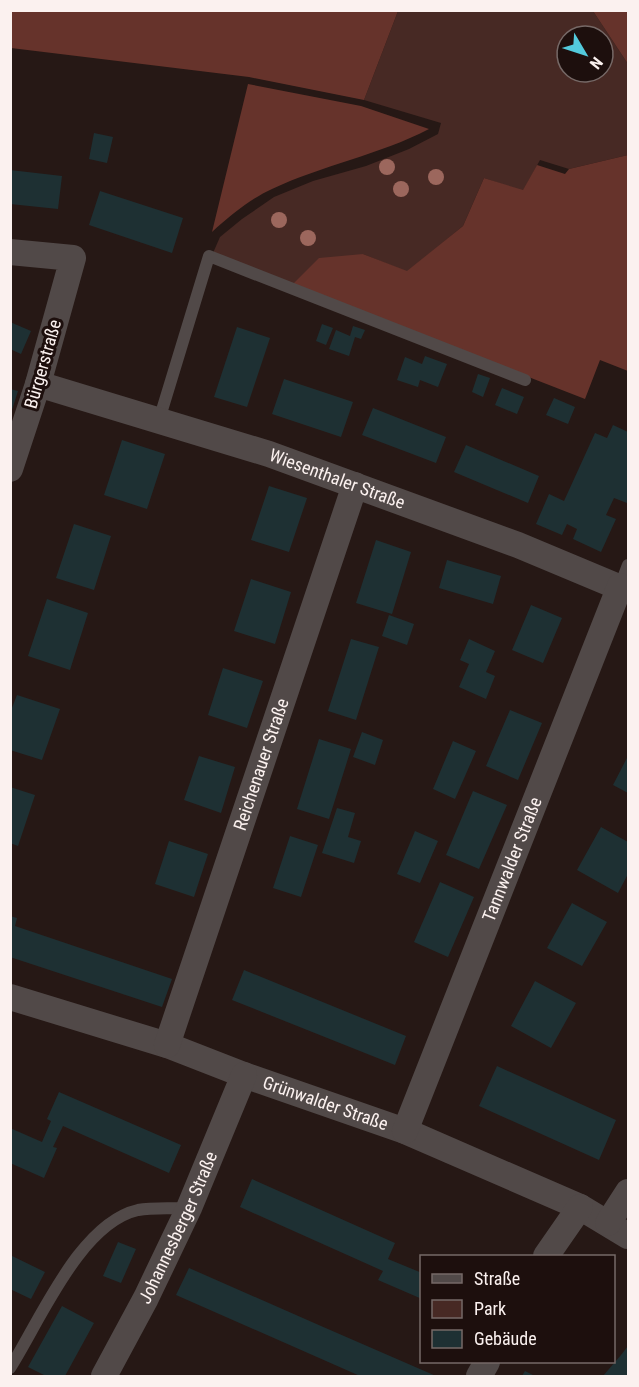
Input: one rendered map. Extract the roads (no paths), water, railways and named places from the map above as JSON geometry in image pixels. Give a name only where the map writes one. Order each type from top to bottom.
[{"type":"street","name":"Bürgerstraße","points":[[10,252],[73,258],[38,384],[10,470]]},
{"type":"street","name":"Wiesenthaler Straße","points":[[38,384],[269,454],[519,545],[626,581]]},
{"type":"street","name":"Reichenauer Straße","points":[[167,1045],[355,484]]},
{"type":"street","name":"Tannwalder Straße","points":[[405,1131],[626,581]]},
{"type":"street","name":"Grünwalder Straße","points":[[10,997],[167,1045],[244,1075],[405,1131],[580,1207],[618,1229]]},
{"type":"street","name":"Johannesberger Straße","points":[[104,1377],[146,1298],[189,1208],[244,1075]]},
{"type":"street","points":[[618,1229],[628,1192]]},
{"type":"street","points":[[547,1255],[580,1207]]},
{"type":"street","points":[[479,1377],[486,1363]]},
{"type":"lane","points":[[159,420],[209,256],[525,380]]},
{"type":"lane","points":[[10,1368],[77,1254],[112,1222],[138,1210],[189,1208]]}]
